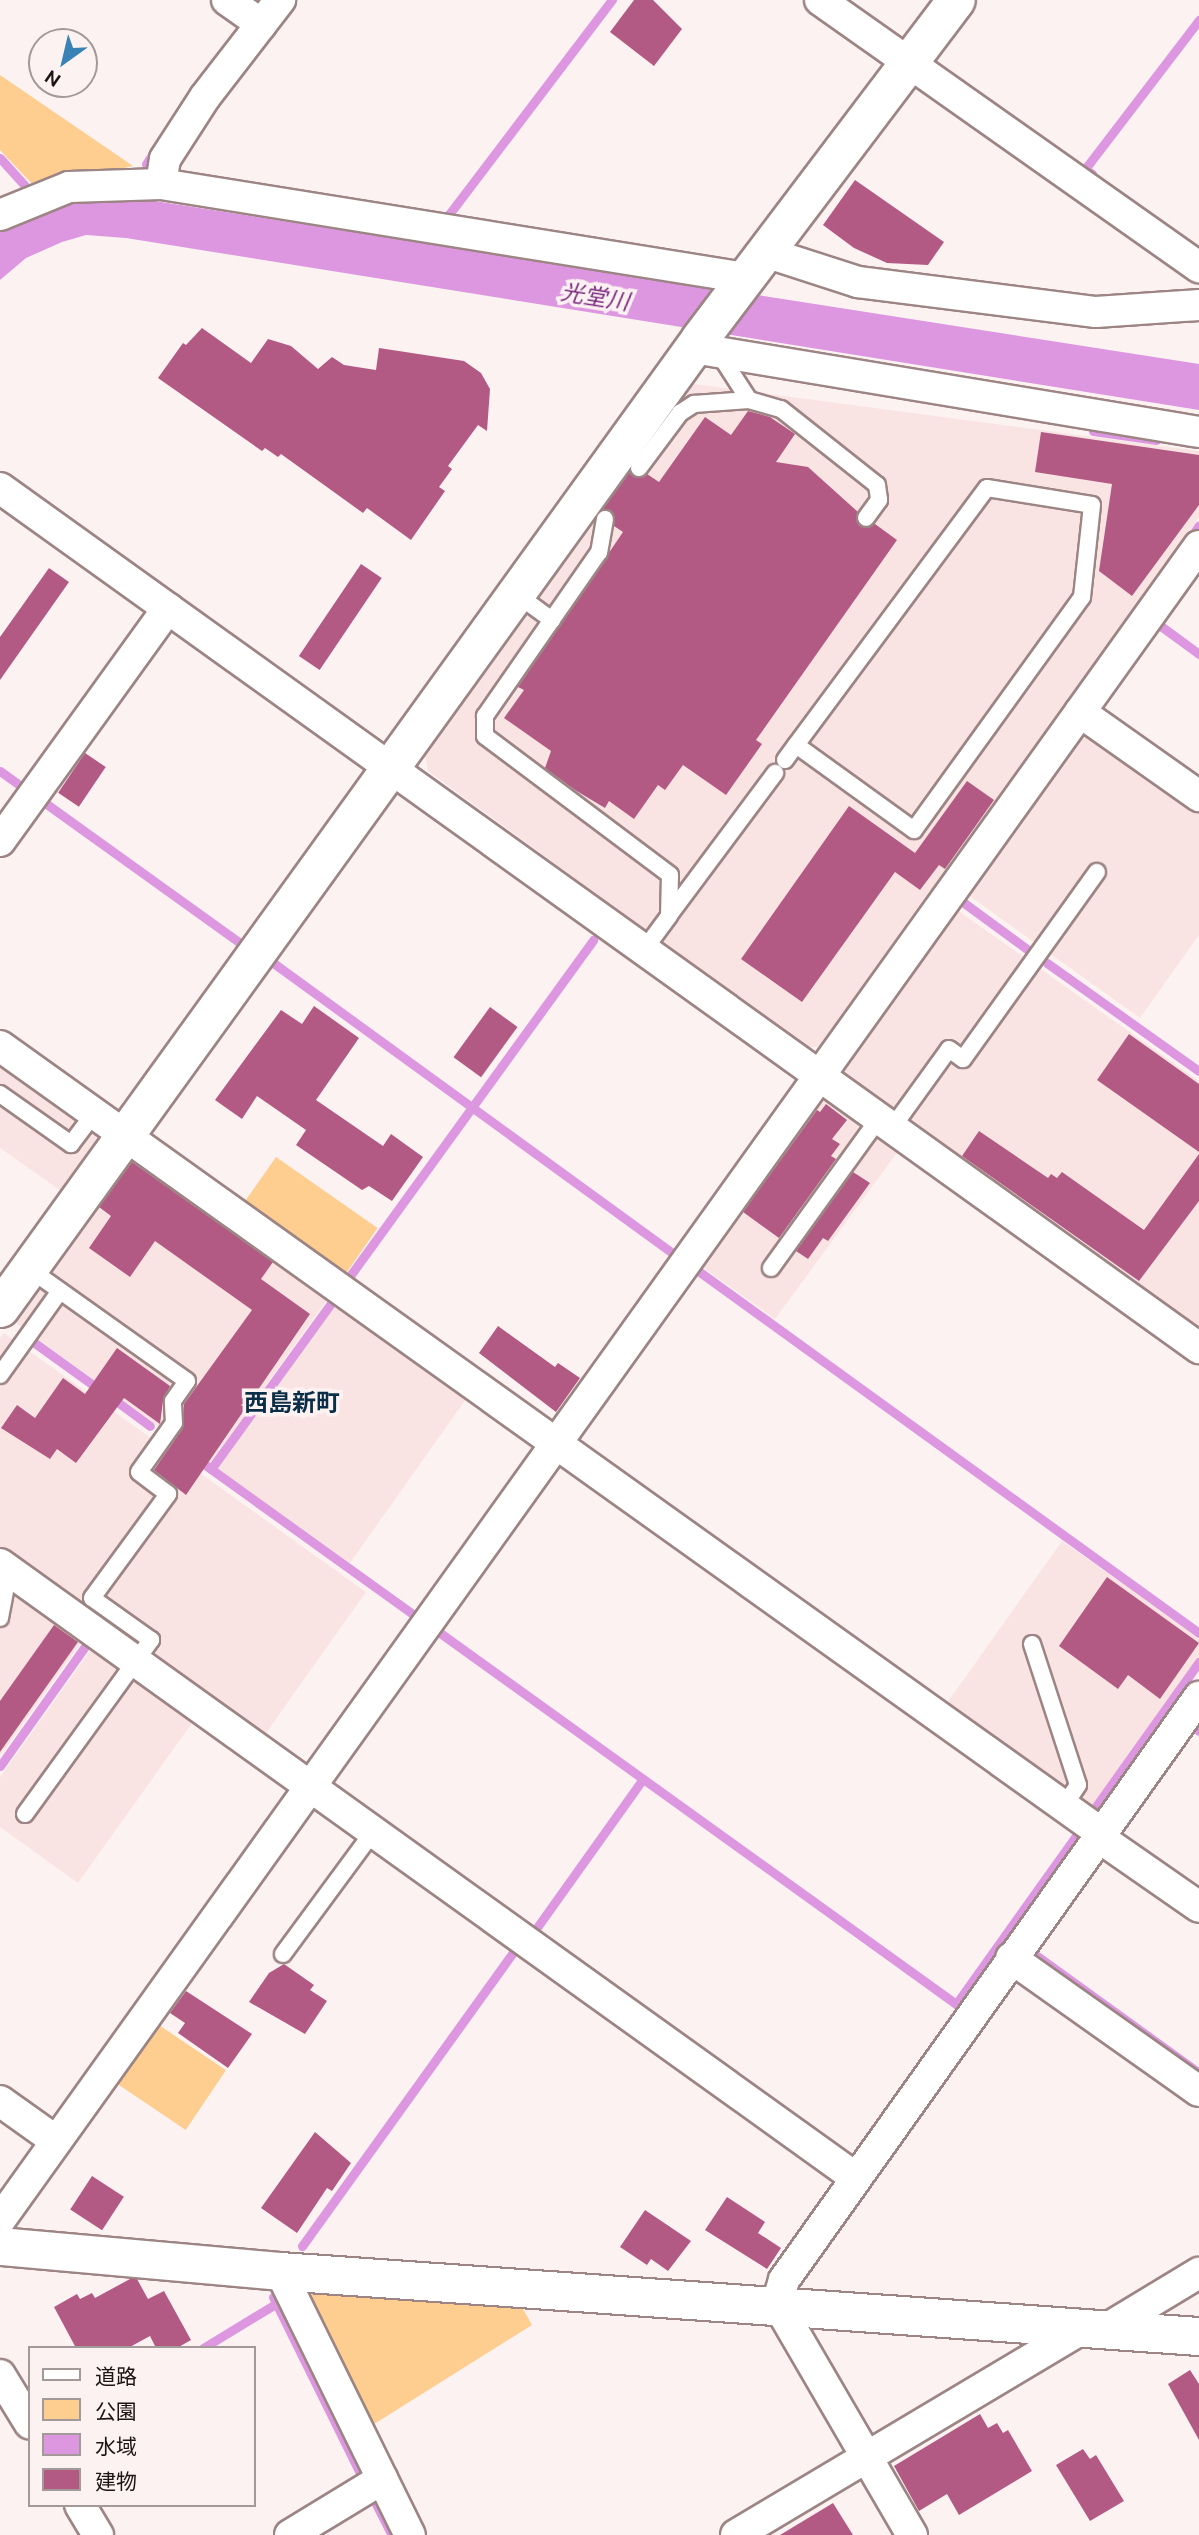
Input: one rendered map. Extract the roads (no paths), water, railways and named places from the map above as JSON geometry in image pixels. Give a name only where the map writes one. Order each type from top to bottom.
[{"type":"street","points":[[227,0],[261,24]]},
{"type":"street","points":[[161,184],[165,159],[279,0]]},
{"type":"street","points":[[820,0],[1199,267]]},
{"type":"street","points":[[0,1308],[515,593],[703,346],[749,272],[956,0]]},
{"type":"street","points":[[0,215],[69,187],[161,184],[749,272],[859,282],[1096,312],[1199,305]]},
{"type":"street","points":[[703,346],[1199,432]]},
{"type":"street","points":[[0,488],[1199,1348]]},
{"type":"street","points":[[0,2220],[1199,546]]},
{"type":"street","points":[[0,841],[168,608]]},
{"type":"street","points":[[1080,712],[1199,796]]},
{"type":"street","points":[[0,1046],[1064,1806],[1199,1907]]},
{"type":"street","points":[[5,1568],[856,2178]]},
{"type":"street","points":[[912,2535],[777,2304],[784,2280],[1099,1834],[1196,1708]]},
{"type":"street","points":[[1011,1958],[1199,2091]]},
{"type":"street","points":[[0,2101],[56,2141]]},
{"type":"street","points":[[0,2246],[280,2271],[777,2304],[1199,2336]]},
{"type":"street","points":[[280,2271],[410,2535]]},
{"type":"street","points":[[736,2535],[866,2457],[1199,2273]]},
{"type":"street","points":[[0,2375],[28,2421]]},
{"type":"street","points":[[290,2535],[382,2479]]},
{"type":"street","points":[[81,2507],[98,2535]]},
{"type":"lane","points":[[703,346],[749,400]]},
{"type":"lane","points":[[639,468],[680,413],[694,404],[749,400],[781,409],[877,485],[879,500],[866,518]]},
{"type":"lane","points":[[644,950],[669,916],[780,767],[796,745],[987,488],[1092,505],[1082,597],[914,830],[796,745]]},
{"type":"lane","points":[[605,519],[599,552],[485,716],[485,736],[670,875],[669,916]]},
{"type":"lane","points":[[515,593],[552,620]]},
{"type":"lane","points":[[771,1268],[948,1049],[963,1059],[1097,872]]},
{"type":"lane","points":[[0,1094],[71,1144],[93,1113]]},
{"type":"lane","points":[[25,1814],[151,1640],[92,1598],[168,1494],[138,1472],[174,1423],[173,1401],[187,1381],[28,1268]]},
{"type":"lane","points":[[0,1375],[60,1291]]},
{"type":"lane","points":[[0,1618],[5,1568]]},
{"type":"lane","points":[[1032,1644],[1078,1786],[1064,1806]]},
{"type":"lane","points":[[283,1954],[373,1832]]},
{"type":"water","name":"光堂川","points":[[142,199],[1199,364],[1199,410],[126,238],[86,235],[62,242],[26,258],[0,280],[0,231],[11,222],[74,200]]},
{"type":"waterway","points":[[447,217],[612,0]]},
{"type":"waterway","points":[[1092,174],[1085,169],[1199,20]]},
{"type":"waterway","points":[[146,164],[155,150]]},
{"type":"waterway","points":[[0,158],[28,189]]},
{"type":"waterway","points":[[1093,431],[1156,440]]},
{"type":"waterway","points":[[1188,541],[1199,525]]},
{"type":"waterway","points":[[1158,624],[1199,654]]},
{"type":"waterway","points":[[0,771],[25,789]]},
{"type":"waterway","points":[[41,800],[240,943]]},
{"type":"waterway","points":[[960,900],[1027,949]]},
{"type":"waterway","points":[[347,1280],[593,940]]},
{"type":"waterway","points":[[272,962],[676,1255]]},
{"type":"waterway","points":[[1047,963],[1199,1071]]},
{"type":"waterway","points":[[697,1270],[1199,1633]]},
{"type":"waterway","points":[[211,1469],[335,1298]]},
{"type":"waterway","points":[[32,1341],[100,1390]]},
{"type":"waterway","points":[[112,1398],[150,1426]]},
{"type":"waterway","points":[[197,1459],[417,1617]]},
{"type":"waterway","points":[[436,1630],[956,2004],[1078,1833]]},
{"type":"waterway","points":[[0,1766],[88,1642]]},
{"type":"waterway","points":[[1094,1809],[1199,1662]]},
{"type":"waterway","points":[[533,1933],[643,1779]]},
{"type":"waterway","points":[[302,2246],[516,1948]]},
{"type":"waterway","points":[[1037,1956],[1199,2073]]},
{"type":"waterway","points":[[273,2297],[361,2475]]},
{"type":"waterway","points":[[206,2346],[277,2303]]},
{"type":"waterway","points":[[376,2504],[392,2535]]},
{"type":"district","name":"西島新町","points":[[292,1403]]}]
